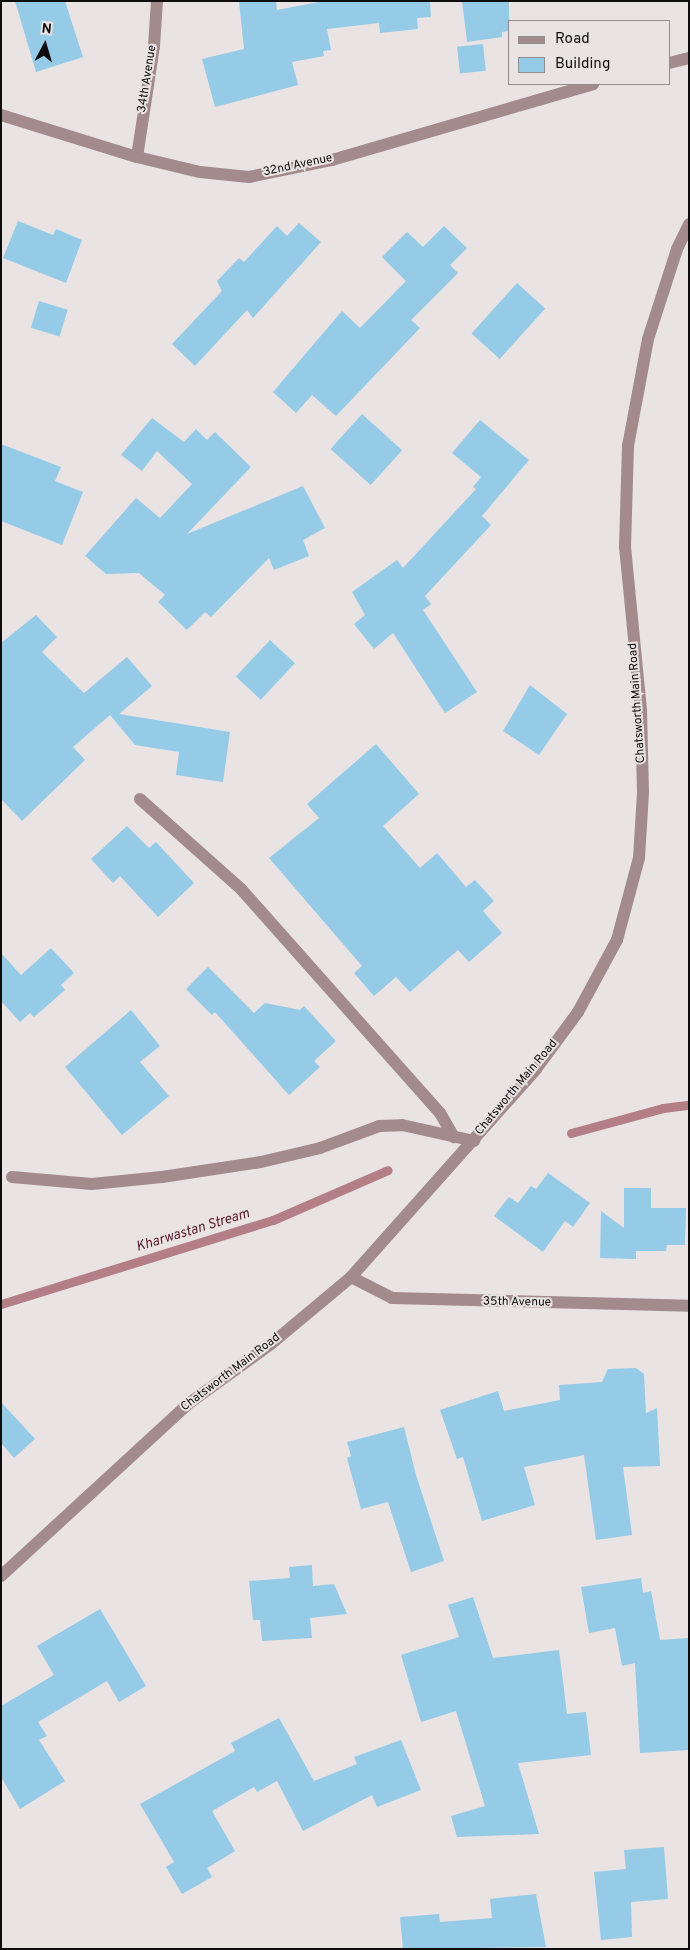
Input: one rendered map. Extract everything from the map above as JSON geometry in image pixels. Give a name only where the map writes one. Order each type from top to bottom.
[{"type":"street","name":"34th Avenue","points":[[137,157],[154,46],[157,1]]},
{"type":"street","points":[[670,63],[689,58]]},
{"type":"street","name":"32nd Avenue","points":[[1,115],[137,157],[200,172],[249,177],[332,160],[590,85]]},
{"type":"street","name":"Chatsworth Main Road","points":[[1,1576],[82,1498],[188,1404],[272,1344],[351,1276],[474,1141],[536,1069],[578,1012],[617,940],[638,858],[642,792],[641,710],[625,546],[628,446],[648,340],[677,250],[689,224]]},
{"type":"street","points":[[140,799],[241,889],[440,1113],[454,1137]]},
{"type":"street","name":"Chatsworth Main Road","points":[[12,1177],[92,1184],[171,1175],[261,1162],[320,1148],[379,1126],[402,1125],[474,1141]]},
{"type":"street","name":"35th Avenue","points":[[351,1276],[392,1298],[689,1306]]},
{"type":"building","points":[[15,1],[65,1],[83,57],[36,72]]},
{"type":"building","points":[[239,1],[276,1],[277,10],[324,1],[430,1],[431,17],[417,18],[418,29],[380,33],[379,23],[327,29],[331,50],[323,51],[324,56],[292,62],[298,85],[215,107],[202,59],[244,49]]},
{"type":"building","points":[[462,1],[509,1],[508,31],[502,32],[502,37],[467,42]]},
{"type":"building","points":[[483,44],[486,71],[460,74],[457,47]]},
{"type":"building","points":[[18,221],[53,235],[56,229],[82,240],[66,283],[3,258]]},
{"type":"building","points":[[299,223],[321,242],[253,318],[247,310],[195,366],[172,344],[222,291],[217,281],[239,258],[244,262],[277,226],[287,236]]},
{"type":"building","points":[[444,226],[467,248],[450,265],[458,273],[411,320],[420,328],[336,416],[312,395],[296,413],[273,392],[342,311],[360,328],[406,281],[382,257],[407,232],[423,247]]},
{"type":"building","points":[[517,283],[545,308],[500,359],[471,334]]},
{"type":"building","points":[[39,301],[68,310],[60,337],[31,328]]},
{"type":"building","points":[[362,414],[402,450],[371,485],[331,449]]},
{"type":"building","points":[[152,418],[184,442],[196,429],[207,440],[215,432],[251,467],[187,534],[303,486],[325,528],[303,540],[309,556],[274,570],[269,558],[211,617],[205,612],[187,630],[158,602],[165,595],[139,573],[106,574],[85,556],[136,498],[160,518],[192,484],[157,451],[142,471],[121,455]]},
{"type":"building","points":[[480,420],[529,460],[482,516],[491,525],[425,596],[431,604],[423,610],[477,692],[445,713],[393,633],[374,649],[354,624],[365,615],[352,592],[397,560],[403,568],[476,489],[473,487],[481,477],[452,453]]},
{"type":"building","points":[[1,444],[61,467],[55,481],[83,492],[62,545],[1,521]]},
{"type":"building","points":[[36,615],[57,637],[42,652],[84,693],[127,657],[152,686],[119,714],[230,732],[223,782],[176,775],[179,752],[135,745],[110,715],[73,747],[85,760],[22,821],[1,799],[1,643]]},
{"type":"building","points":[[270,640],[295,663],[261,700],[236,677]]},
{"type":"building","points":[[530,685],[567,714],[539,755],[503,731]]},
{"type":"building","points":[[376,744],[419,794],[383,826],[420,868],[437,853],[466,887],[475,880],[494,901],[483,911],[502,933],[469,962],[458,950],[410,992],[396,977],[374,996],[354,973],[362,966],[269,858],[319,818],[307,804]]},
{"type":"building","points":[[127,826],[149,848],[156,842],[194,883],[158,917],[120,876],[113,883],[91,859]]},
{"type":"building","points":[[51,948],[74,973],[61,985],[65,990],[34,1017],[30,1013],[20,1022],[1,1001],[1,953],[21,975]]},
{"type":"building","points":[[208,967],[254,1013],[265,1003],[300,1010],[304,1006],[336,1041],[314,1061],[320,1067],[289,1095],[215,1012],[212,1015],[186,989]]},
{"type":"building","points":[[131,1010],[160,1046],[140,1062],[169,1096],[122,1135],[65,1067]]},
{"type":"building","points":[[548,1173],[590,1203],[573,1227],[565,1221],[543,1252],[494,1216],[509,1197],[518,1203],[531,1186],[536,1189]]},
{"type":"building","points":[[624,1188],[651,1188],[651,1208],[686,1208],[685,1245],[667,1245],[666,1251],[636,1251],[636,1259],[600,1258],[601,1211],[624,1228]]},
{"type":"building","points":[[636,1368],[644,1374],[646,1413],[657,1408],[660,1466],[623,1467],[632,1535],[596,1540],[584,1455],[524,1467],[535,1505],[482,1521],[463,1457],[457,1459],[440,1410],[498,1391],[504,1411],[560,1400],[559,1385],[602,1382],[608,1369]]},
{"type":"building","points":[[1,1402],[35,1439],[14,1458],[1,1443]]},
{"type":"building","points":[[404,1427],[416,1475],[444,1561],[411,1572],[388,1502],[361,1509],[347,1458],[351,1456],[347,1442]]},
{"type":"building","points":[[312,1565],[313,1586],[334,1584],[347,1614],[310,1618],[312,1638],[262,1641],[260,1620],[253,1620],[249,1581],[290,1578],[289,1567]]},
{"type":"building","points":[[641,1578],[643,1593],[651,1591],[660,1640],[689,1638],[689,1750],[640,1753],[635,1663],[622,1666],[615,1628],[589,1633],[581,1587]]},
{"type":"building","points":[[473,1597],[493,1658],[559,1650],[567,1714],[586,1712],[591,1755],[518,1763],[539,1834],[457,1837],[451,1816],[485,1806],[456,1711],[421,1722],[401,1655],[459,1637],[448,1605]]},
{"type":"building","points":[[100,1609],[146,1686],[119,1702],[107,1681],[38,1722],[47,1736],[39,1740],[65,1781],[20,1809],[1,1777],[1,1706],[54,1675],[37,1646]]},
{"type":"building","points":[[279,1718],[314,1781],[357,1764],[354,1757],[401,1740],[421,1790],[377,1807],[372,1795],[303,1831],[277,1781],[257,1792],[254,1787],[212,1811],[235,1851],[207,1868],[212,1877],[182,1894],[166,1867],[174,1862],[140,1804],[235,1751],[231,1743]]},
{"type":"building","points":[[664,1847],[668,1899],[631,1902],[632,1937],[601,1940],[594,1872],[626,1869],[624,1850]]},
{"type":"building","points":[[536,1894],[546,1947],[403,1949],[400,1917],[439,1914],[440,1922],[492,1918],[490,1899]]},
{"type":"waterway","name":"Kharwastan Stream","points":[[571,1133],[663,1108],[689,1105]]},
{"type":"waterway","name":"Kharwastan Stream","points":[[1,1304],[273,1220],[388,1170]]}]
